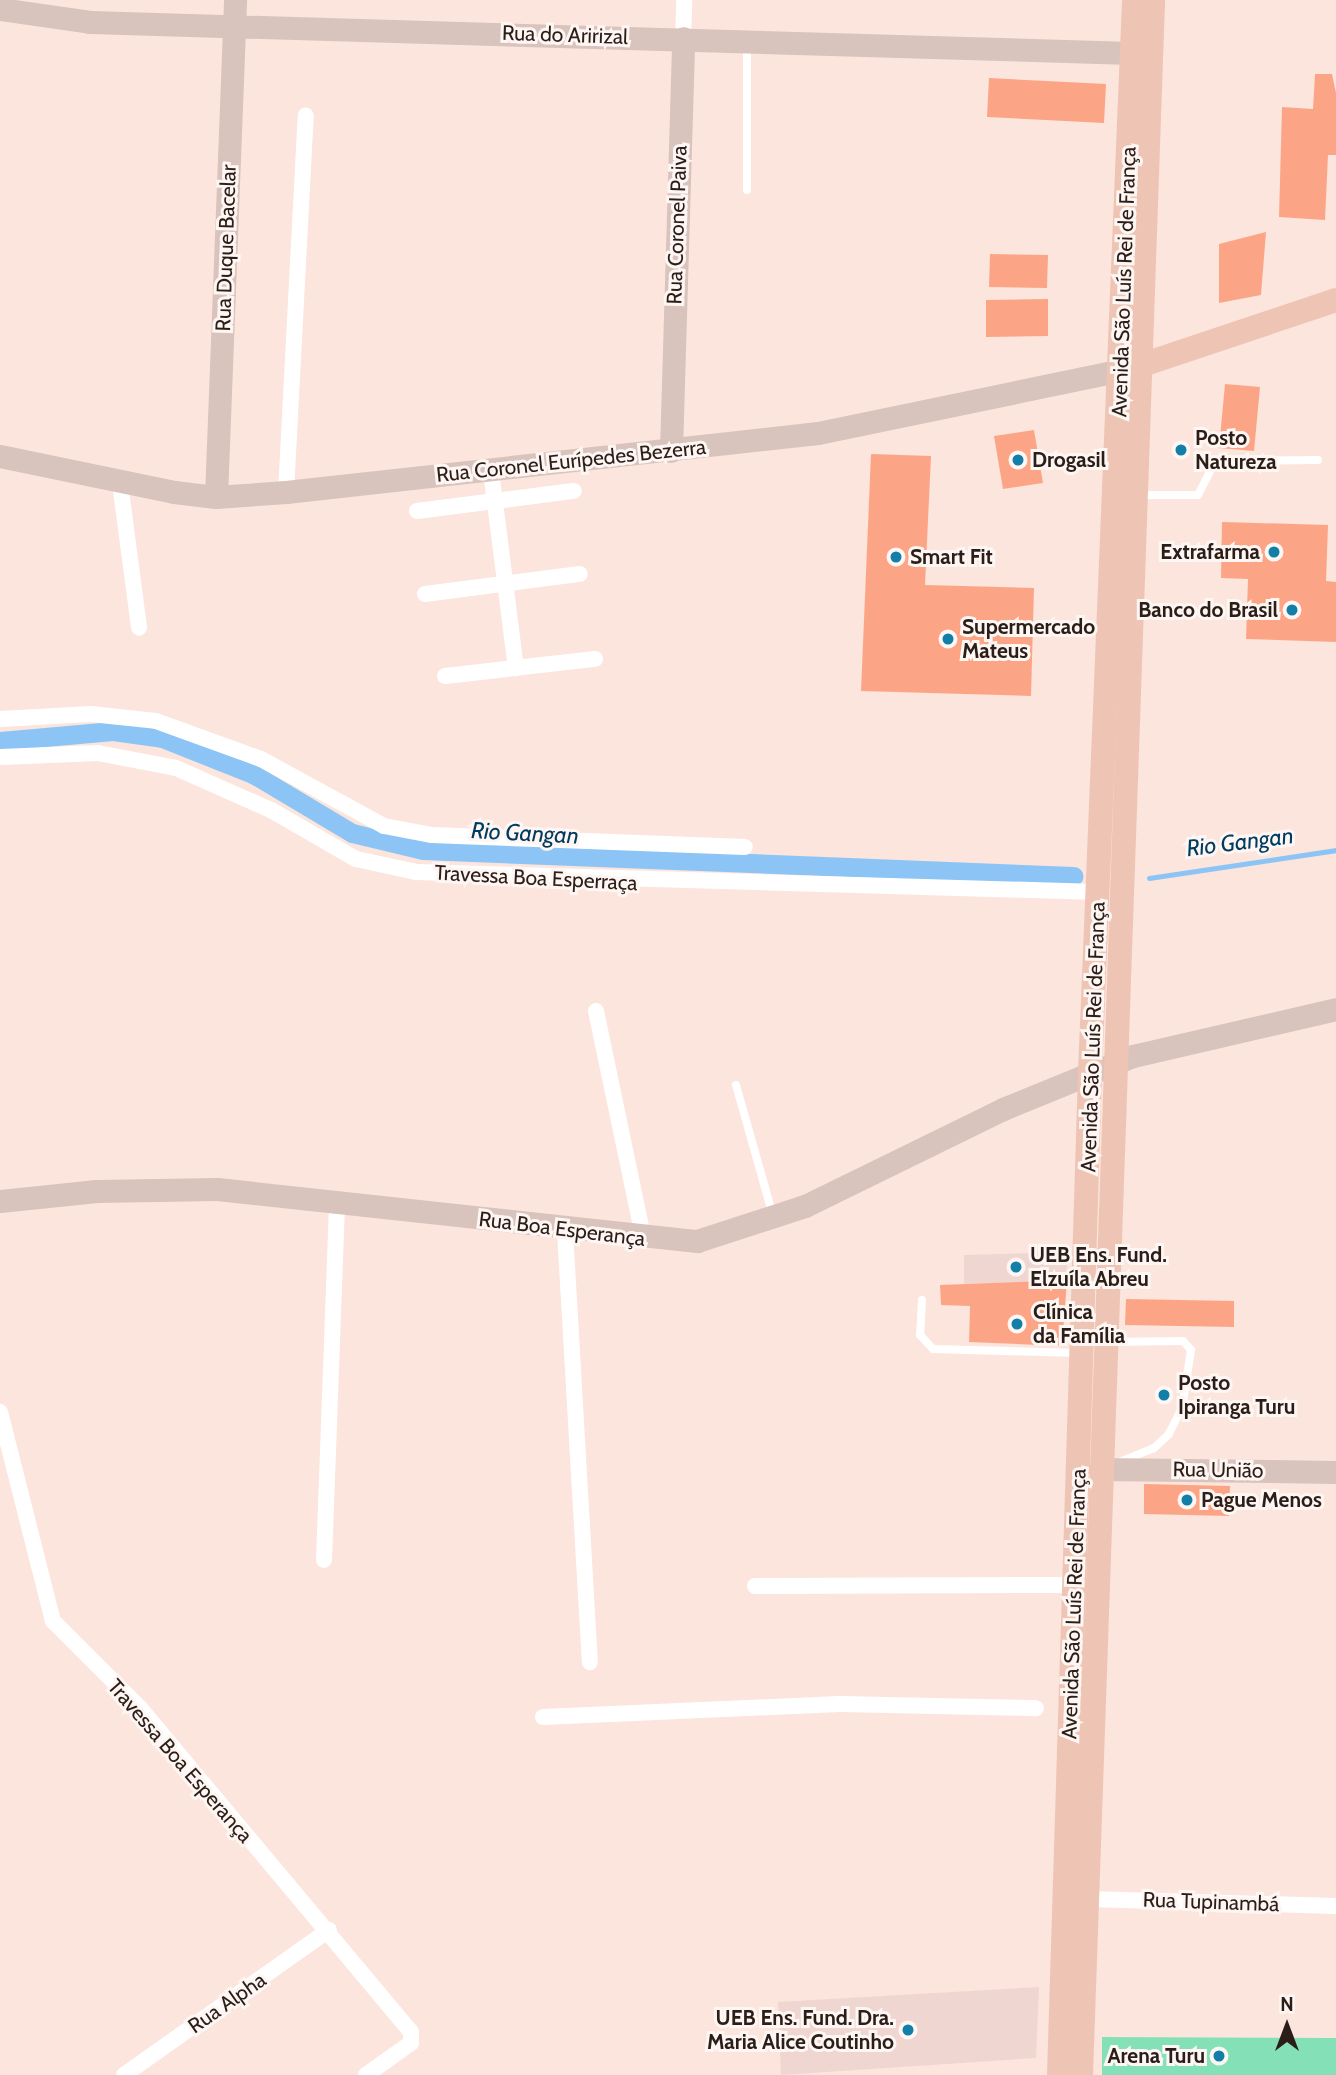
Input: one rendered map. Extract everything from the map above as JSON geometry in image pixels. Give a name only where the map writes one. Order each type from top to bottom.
[{"type":"main road","name":"Rua Duque Bacelar","points":[[216,497],[235,0]]},
{"type":"main road","name":"Avenida São Luís Rei de França","points":[[1059,2075],[1082,1353],[1102,1069],[1134,495],[1130,369],[1133,0]]},
{"type":"main road","name":"Avenida São Luís Rei de França","points":[[1081,2075],[1104,1469],[1102,1069],[1098,892],[1153,0]]},
{"type":"main road","name":"Rua do Aririzal","points":[[0,9],[42,9],[234,24],[1132,53]]},
{"type":"main road","name":"Rua Coronel Paiva","points":[[671,451],[683,38]]},
{"type":"main road","points":[[1130,369],[1336,300]]},
{"type":"main road","name":"Rua Coronel Eurípedes Bezerra","points":[[0,456],[120,483],[216,497],[286,492],[671,451],[866,426],[1130,369]]},
{"type":"main road","name":"Rua Boa Esperança","points":[[0,1201],[155,1188],[337,1200],[644,1240],[697,1241],[774,1218],[1102,1069],[1336,1009]]},
{"type":"main road","name":"Rua União","points":[[1104,1469],[1336,1472]]},
{"type":"street","name":"Rua Coronel Paiva","points":[[683,38],[684,0]]},
{"type":"street","points":[[286,492],[306,116]]},
{"type":"street","points":[[491,471],[516,668]]},
{"type":"street","points":[[120,483],[139,628]]},
{"type":"street","points":[[417,511],[574,491]]},
{"type":"street","points":[[425,594],[580,574]]},
{"type":"street","points":[[446,676],[595,659]]},
{"type":"street","points":[[0,719],[91,714],[156,721],[261,759],[384,826],[432,835],[745,848]]},
{"type":"street","name":"Travessa Boa Esperraça","points":[[0,757],[98,752],[176,768],[271,810],[356,859],[416,872],[1098,892]]},
{"type":"street","points":[[596,1011],[644,1240]]},
{"type":"street","points":[[324,1560],[337,1200]]},
{"type":"street","points":[[565,1231],[590,1662]]},
{"type":"street","name":"Travessa Boa Esperança","points":[[0,1412],[52,1621],[140,1708],[330,1930],[413,2038],[366,2075]]},
{"type":"street","points":[[755,1586],[1074,1585]]},
{"type":"street","points":[[543,1717],[826,1704],[1036,1708]]},
{"type":"street","name":"Rua Tupinambá","points":[[1087,1899],[1336,1906]]},
{"type":"street","name":"Rua Alpha","points":[[124,2075],[330,1930]]},
{"type":"lane","points":[[747,40],[747,190]]},
{"type":"lane","points":[[1134,495],[1198,495],[1214,461],[1318,460]]},
{"type":"lane","points":[[736,1085],[774,1218]]},
{"type":"lane","points":[[922,1300],[920,1335],[933,1349],[1082,1353]]},
{"type":"lane","points":[[1104,1342],[1183,1341],[1191,1350],[1182,1408],[1169,1434],[1154,1448],[1104,1469]]},
{"type":"shaded area","name":"UEB Ens. Fund. Elzuíla Abreu","points":[[1067,1252],[1067,1280],[964,1284],[964,1255]]},
{"type":"shaded area","name":"UEB Ens. Fund. Dra. Maria Alice Coutinho","points":[[1039,1987],[1036,2058],[781,2075],[778,2002]]},
{"type":"green space","name":"Arena Turu","points":[[1102,2037],[1336,2038],[1336,2075],[1102,2075]]},
{"type":"building","points":[[1315,74],[1332,74],[1336,93],[1336,155],[1328,155],[1325,220],[1279,217],[1282,107],[1313,109]]},
{"type":"building","points":[[989,78],[1106,84],[1104,123],[987,117]]},
{"type":"building","points":[[1266,232],[1261,295],[1219,303],[1219,244]]},
{"type":"building","points":[[990,254],[1048,255],[1047,288],[989,287]]},
{"type":"building","points":[[1048,299],[1048,336],[986,337],[986,300]]},
{"type":"building","points":[[1225,384],[1260,387],[1254,451],[1219,448]]},
{"type":"building","name":"Drogasil","points":[[1034,430],[1043,483],[1003,489],[994,436]]},
{"type":"building","name":"Supermercado Mateus","points":[[871,454],[931,456],[925,585],[1034,588],[1031,696],[861,691]]},
{"type":"building","points":[[1222,522],[1328,525],[1326,581],[1336,582],[1336,642],[1246,639],[1248,579],[1221,578]]},
{"type":"building","name":"Clínica da Família","points":[[1067,1280],[1062,1346],[969,1342],[970,1306],[941,1305],[940,1285]]},
{"type":"building","points":[[1126,1299],[1234,1301],[1234,1327],[1125,1325]]},
{"type":"building","name":"Pague Menos","points":[[1144,1484],[1230,1486],[1229,1516],[1144,1514]]},
{"type":"waterway","name":"Rio Gangan","points":[[0,741],[113,731],[162,738],[253,774],[352,833],[423,850],[1073,876]]},
{"type":"waterway","name":"Rio Gangan","points":[[1149,878],[1336,850]]},
{"type":"place","name":"Posto Natureza","points":[[1181,450]]},
{"type":"place","name":"Drogasil","points":[[1018,460]]},
{"type":"place","name":"Extrafarma","points":[[1274,552]]},
{"type":"place","name":"Smart Fit","points":[[896,557]]},
{"type":"place","name":"Banco do Brasil","points":[[1292,610]]},
{"type":"place","name":"Supermercado Mateus","points":[[948,639]]},
{"type":"place","name":"UEB Ens. Fund. Elzuíla Abreu","points":[[1016,1267]]},
{"type":"place","name":"Clínica da Família","points":[[1017,1324]]},
{"type":"place","name":"Posto Ipiranga Turu","points":[[1164,1395]]},
{"type":"place","name":"Pague Menos","points":[[1187,1500]]},
{"type":"place","name":"UEB Ens. Fund. Dra. Maria Alice Coutinho","points":[[908,2030]]},
{"type":"place","name":"Arena Turu","points":[[1219,2056]]}]
